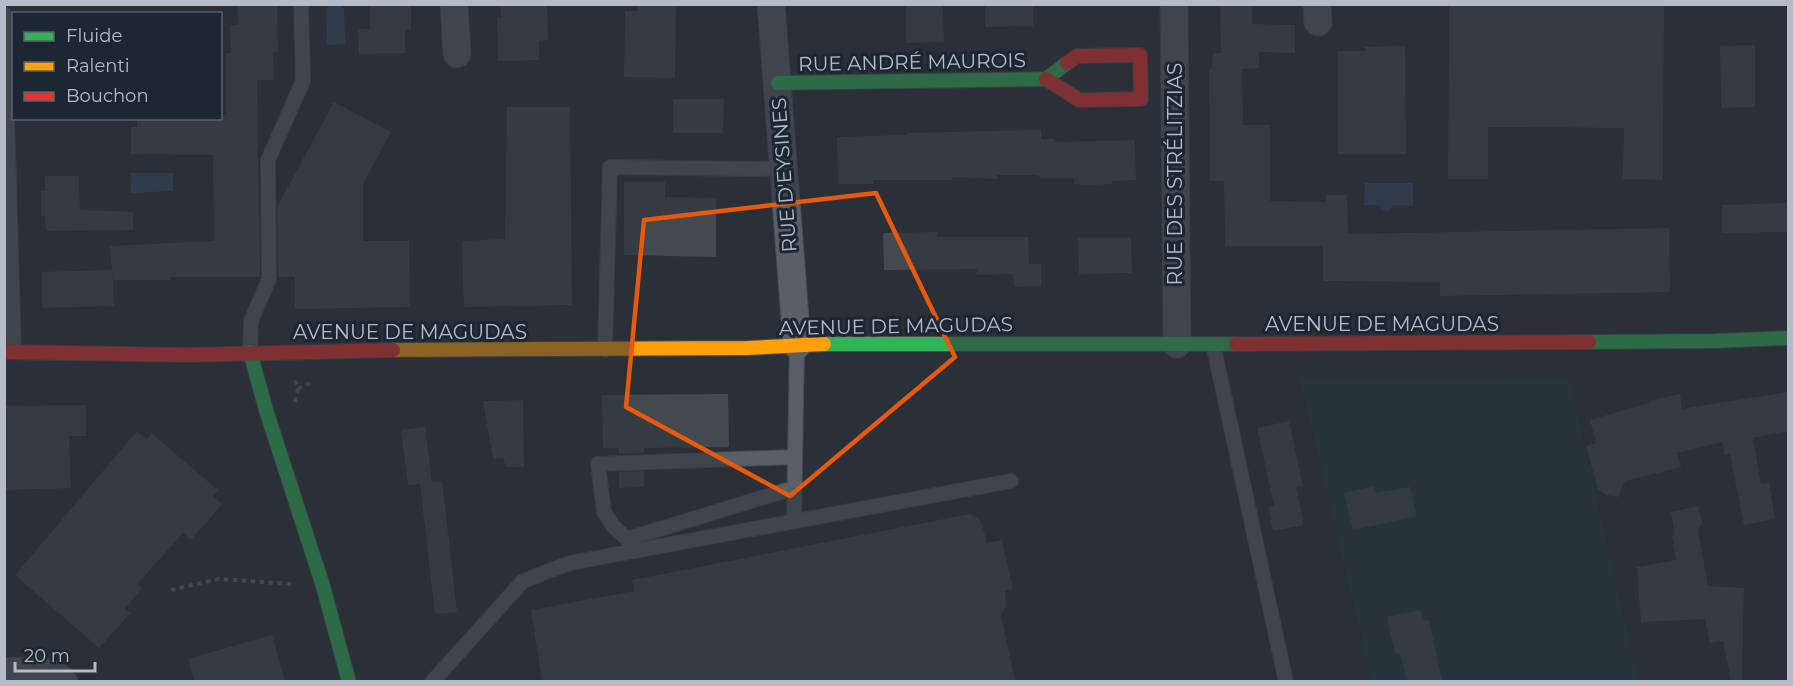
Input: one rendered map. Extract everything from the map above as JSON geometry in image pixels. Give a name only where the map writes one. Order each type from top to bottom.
[{"type":"main road","name":"RUE ANDRÉ MAUROIS","points":[[778,83],[1046,79],[1079,100],[1141,99],[1140,55],[1077,56],[1046,79]]},
{"type":"main road","name":"AVENUE DE MAGUDAS","points":[[9,352],[188,356],[250,352],[605,350],[797,345],[1714,341],[1788,338]]},
{"type":"main road","points":[[250,352],[266,410],[323,586],[348,681]]},
{"type":"street","points":[[454,4],[456,54]]},
{"type":"street","name":"RUE D'EYSINES","points":[[771,4],[797,345]]},
{"type":"street","name":"RUE DES STRÉLITZIAS","points":[[1174,4],[1176,344]]},
{"type":"street","points":[[4,672],[34,671],[59,676],[64,681]]},
{"type":"lane","points":[[250,352],[251,321],[269,279],[268,160],[303,81],[301,4]]},
{"type":"lane","points":[[4,14],[9,352]]},
{"type":"lane","points":[[605,350],[610,167],[784,168]]},
{"type":"lane","points":[[1213,344],[1286,681]]},
{"type":"lane","points":[[794,520],[797,345]]},
{"type":"lane","points":[[794,456],[598,464],[604,512],[627,539],[794,488]]},
{"type":"lane","points":[[432,681],[523,581],[570,563],[1011,481]]},
{"type":"path","points":[[171,590],[219,579],[323,586]]},
{"type":"highlighted area","points":[[876,193],[955,357],[790,496],[626,407],[644,220]]},
{"type":"green space","points":[[1569,378],[1638,681],[1372,681],[1300,379]]},
{"type":"water","points":[[330,5],[340,5],[344,8],[345,44],[327,45],[326,8]]},
{"type":"water","points":[[130,173],[173,173],[173,191],[131,193]]},
{"type":"water","points":[[1365,183],[1413,183],[1413,206],[1393,205],[1387,211],[1381,210],[1379,205],[1364,205]]},
{"type":"building","points":[[237,4],[277,4],[278,52],[273,52],[274,80],[257,80],[260,277],[171,277],[171,280],[113,280],[110,246],[214,241],[213,155],[131,154],[131,127],[137,127],[137,120],[222,120],[222,115],[226,115],[226,53],[231,53],[230,25],[238,25]]},
{"type":"building","points":[[369,4],[411,4],[411,30],[405,30],[405,53],[359,54],[358,29],[370,29]]},
{"type":"building","points":[[500,4],[547,4],[548,40],[539,41],[539,60],[498,61],[497,17],[501,17]]},
{"type":"building","points":[[637,4],[676,4],[675,78],[624,77],[625,11],[637,11]]},
{"type":"building","points":[[906,4],[943,4],[944,42],[906,43]]},
{"type":"building","points":[[985,4],[1033,4],[1033,26],[985,27]]},
{"type":"building","points":[[1220,4],[1252,4],[1252,24],[1295,25],[1295,53],[1259,52],[1259,68],[1242,69],[1243,125],[1270,125],[1270,201],[1326,202],[1326,195],[1347,195],[1348,234],[1669,228],[1670,292],[1440,296],[1440,282],[1323,281],[1323,246],[1225,246],[1224,181],[1210,181],[1209,69],[1212,69],[1213,53],[1221,53]]},
{"type":"building","points":[[1449,4],[1664,4],[1663,180],[1623,179],[1624,128],[1488,127],[1488,179],[1448,179]]},
{"type":"building","points":[[1755,45],[1755,107],[1721,108],[1720,46]]},
{"type":"building","points":[[1405,46],[1406,154],[1338,154],[1338,51],[1365,51],[1365,47]]},
{"type":"building","points":[[673,99],[724,99],[723,133],[673,133]]},
{"type":"building","points":[[334,102],[391,132],[363,184],[363,241],[409,241],[410,307],[295,309],[295,277],[278,277],[277,207]]},
{"type":"building","points":[[507,107],[570,107],[572,305],[464,307],[462,241],[505,239]]},
{"type":"building","points":[[1041,130],[1041,139],[1055,139],[1055,142],[1135,140],[1136,180],[1088,185],[1074,184],[1074,178],[997,175],[997,179],[953,177],[952,180],[873,180],[873,184],[838,184],[837,137]]},
{"type":"building","points":[[45,176],[79,176],[80,210],[133,212],[133,230],[46,231],[45,216],[41,216],[41,191],[45,191]]},
{"type":"building","points":[[624,182],[665,182],[665,197],[716,198],[716,257],[624,255]]},
{"type":"building","points":[[1788,203],[1788,232],[1722,233],[1722,205]]},
{"type":"building","points":[[937,232],[937,237],[1028,237],[1029,264],[1041,264],[1041,286],[1014,287],[1013,274],[976,275],[977,269],[884,270],[883,233]]},
{"type":"building","points":[[1078,238],[1131,238],[1132,273],[1079,274]]},
{"type":"building","points":[[112,270],[114,306],[42,308],[42,272]]},
{"type":"building","points":[[1788,392],[1788,431],[1753,438],[1761,484],[1769,483],[1775,519],[1744,525],[1730,454],[1725,455],[1722,442],[1677,453],[1681,467],[1625,481],[1618,497],[1607,495],[1598,489],[1586,446],[1596,443],[1590,420],[1649,403],[1648,401],[1680,394],[1682,409]]},
{"type":"building","points":[[728,394],[729,447],[644,448],[644,453],[619,454],[619,448],[603,448],[602,395]]},
{"type":"building","points":[[523,400],[524,467],[506,467],[503,458],[493,459],[483,401]]},
{"type":"building","points":[[86,405],[86,436],[69,436],[71,488],[4,490],[4,406]]},
{"type":"building","points":[[1289,421],[1303,486],[1296,487],[1304,525],[1273,531],[1268,507],[1274,505],[1257,428]]},
{"type":"building","points":[[425,427],[432,482],[442,481],[457,612],[435,614],[420,484],[408,485],[401,430]]},
{"type":"building","points":[[137,431],[146,439],[152,433],[218,490],[213,496],[222,504],[191,540],[183,533],[137,584],[142,588],[125,609],[130,613],[99,648],[15,575]]},
{"type":"building","points":[[644,471],[644,487],[619,488],[619,472]]},
{"type":"building","points":[[1374,486],[1376,493],[1410,487],[1417,516],[1353,530],[1344,493]]},
{"type":"building","points":[[1698,506],[1702,523],[1698,530],[1708,586],[1744,588],[1742,681],[1731,681],[1723,641],[1710,643],[1705,619],[1641,622],[1637,567],[1676,560],[1671,512]]},
{"type":"building","points":[[970,514],[981,521],[987,543],[1002,540],[1013,589],[1005,591],[1006,606],[1001,614],[1015,681],[542,681],[531,610],[634,591],[632,580]]},
{"type":"building","points":[[1421,610],[1424,621],[1429,620],[1442,681],[1407,681],[1400,653],[1395,654],[1387,617]]},
{"type":"building","points":[[272,635],[285,681],[194,681],[188,659]]},
{"type":"traffic: fast","points":[[778,83],[1046,79],[1067,63]]},
{"type":"traffic: fast","points":[[1589,342],[1788,338]]},
{"type":"traffic: fast","points":[[824,344],[1236,344]]},
{"type":"traffic: fast","points":[[250,352],[266,410],[323,586],[349,682]]},
{"type":"traffic: slow","points":[[393,350],[748,348],[824,344]]},
{"type":"traffic: jam","points":[[1046,79],[1079,100],[1141,99],[1140,55],[1077,56],[1067,63]]},
{"type":"traffic: jam","points":[[1236,344],[1589,342]]},
{"type":"traffic: jam","points":[[4,352],[188,355],[393,350]]}]
